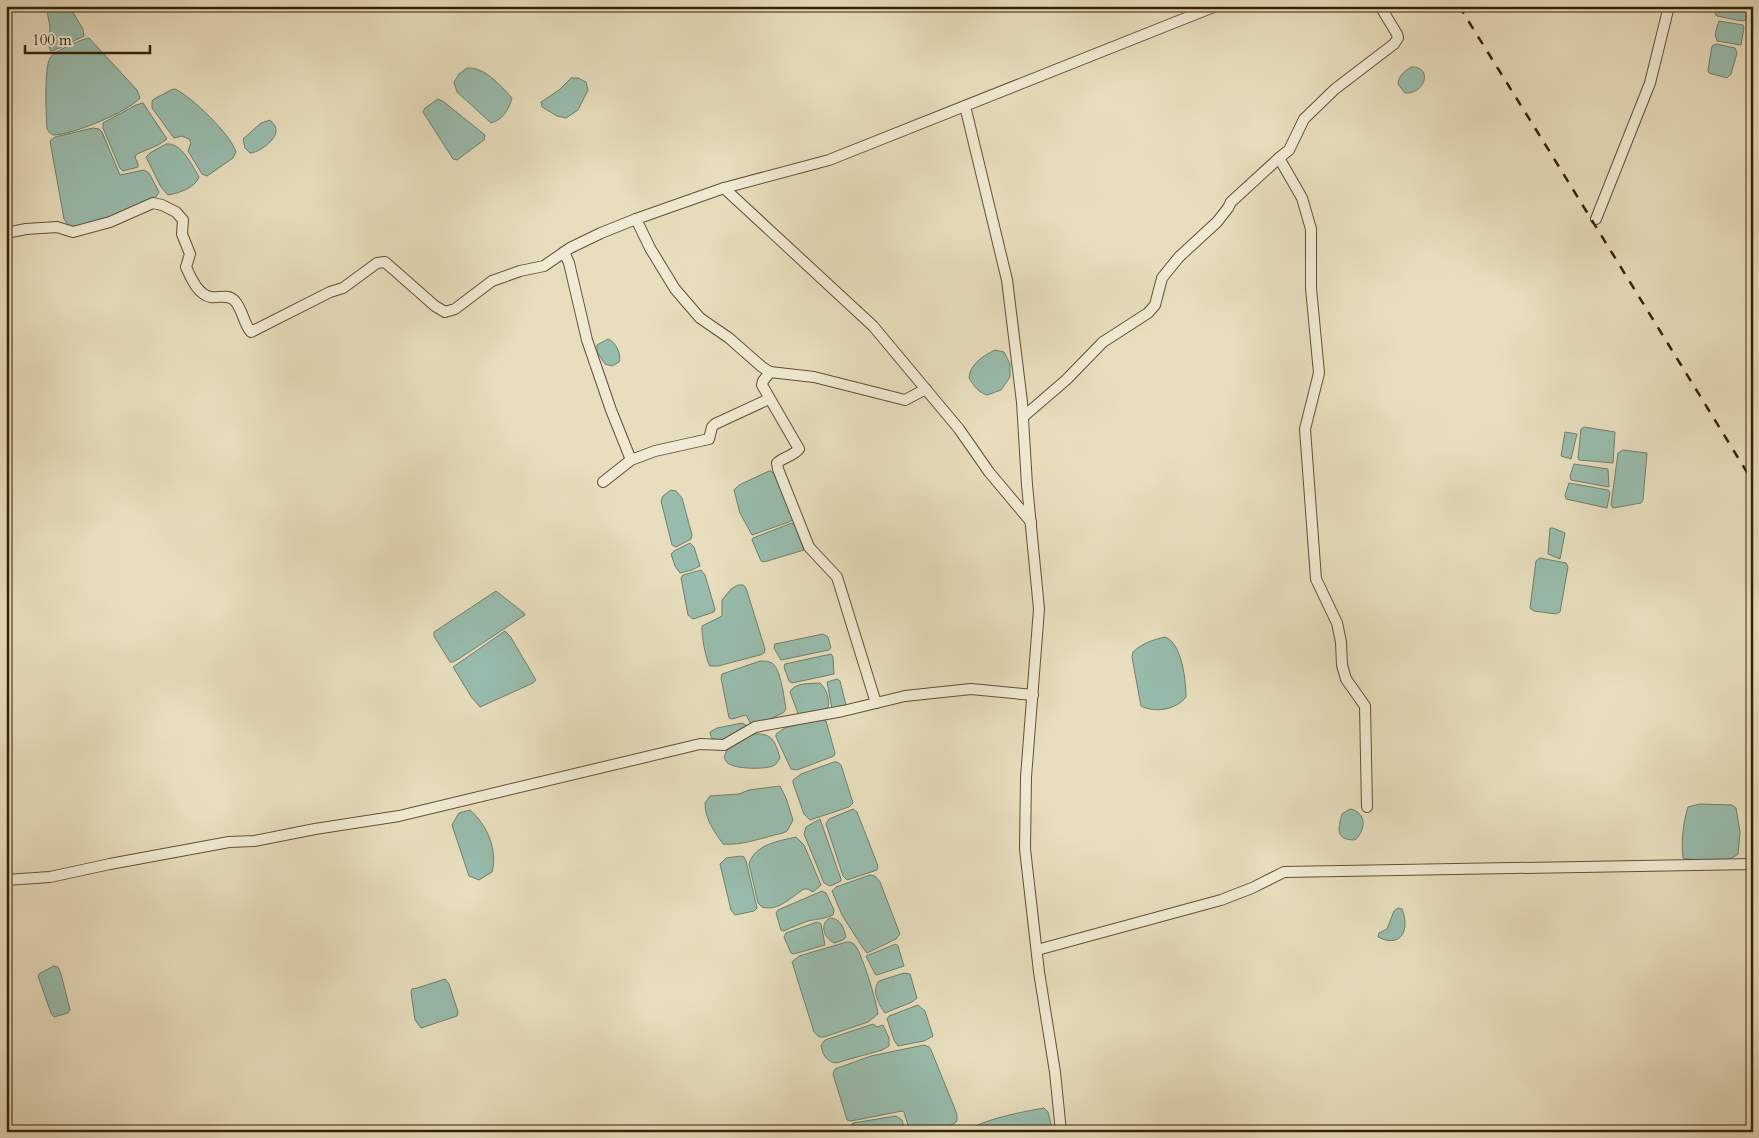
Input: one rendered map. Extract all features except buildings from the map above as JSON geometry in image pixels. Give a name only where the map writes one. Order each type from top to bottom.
[{"type":"street","points":[[6,233],[57,227],[73,232],[110,222],[153,203],[176,212],[182,220],[182,234],[190,254],[186,267],[195,284],[204,294],[210,297],[229,297],[236,302],[251,332],[330,292],[343,288],[378,263],[385,262],[435,306],[445,312],[455,309],[492,281],[520,271],[544,266],[564,252],[601,233],[636,219],[724,188],[830,160],[1216,6]]},
{"type":"street","points":[[1023,418],[1066,380],[1103,342],[1148,313],[1155,306],[1162,278],[1179,257],[1217,222],[1231,202],[1289,150],[1304,119],[1335,89],[1394,44],[1398,38],[1397,34],[1380,6]]},
{"type":"street","points":[[1596,218],[1650,83],[1669,6]]},
{"type":"street","points":[[966,106],[1007,280],[1023,418],[1039,609],[1026,777],[1025,849],[1062,1132]]},
{"type":"street","points":[[1278,158],[1302,198],[1310,229],[1311,288],[1319,373],[1305,429],[1316,579],[1336,623],[1341,642],[1342,665],[1346,679],[1365,706],[1367,807]]},
{"type":"street","points":[[724,188],[873,326],[959,429],[989,472],[1031,522]]},
{"type":"street","points":[[636,219],[650,248],[675,289],[700,318],[729,338],[770,372],[814,376],[905,400],[926,389]]},
{"type":"street","points":[[564,252],[569,262],[587,340],[611,410],[631,460]]},
{"type":"street","points":[[770,372],[763,380],[762,385],[798,449],[777,463],[778,469],[809,547],[837,577],[876,703]]},
{"type":"street","points":[[603,482],[631,460],[709,439],[712,427],[716,424],[769,399]]},
{"type":"street","points":[[6,880],[50,877],[229,842],[254,841],[307,830],[399,816],[700,744],[724,745],[755,727],[797,721],[905,696],[972,689],[1033,695]]},
{"type":"street","points":[[1037,950],[1222,900],[1284,872],[1753,864]]},
{"type":"shaded area","points":[[46,6],[69,6],[83,29],[84,36],[51,51],[49,47],[50,27]]},
{"type":"shaded area","points":[[1717,6],[1748,6],[1746,20],[1742,21],[1717,16],[1715,14]]},
{"type":"shaded area","points":[[1719,21],[1743,25],[1741,45],[1717,41],[1715,34]]},
{"type":"shaded area","points":[[89,38],[137,90],[140,98],[124,110],[99,122],[73,131],[53,135],[47,129],[46,114],[46,82],[50,58],[62,49]]},
{"type":"shaded area","points":[[1716,44],[1735,48],[1737,53],[1731,74],[1727,78],[1709,73],[1708,70],[1712,46]]},
{"type":"shaded area","points":[[1411,67],[1422,71],[1424,80],[1418,89],[1405,93],[1398,84],[1399,78]]},
{"type":"shaded area","points":[[467,68],[474,68],[486,74],[512,98],[505,114],[495,122],[491,123],[457,92],[454,82],[459,74]]},
{"type":"shaded area","points":[[571,78],[578,78],[586,82],[588,90],[578,110],[566,118],[557,116],[542,107],[541,102],[559,90]]},
{"type":"shaded area","points":[[175,89],[210,117],[227,136],[236,152],[233,158],[207,176],[202,174],[188,151],[191,143],[189,139],[182,136],[174,138],[152,108],[152,101],[154,99]]},
{"type":"shaded area","points":[[438,99],[485,135],[484,140],[457,160],[453,159],[423,112],[425,108]]},
{"type":"shaded area","points":[[143,103],[167,139],[137,154],[135,157],[138,167],[123,171],[103,128],[103,123]]},
{"type":"shaded area","points":[[270,120],[276,129],[273,138],[262,148],[250,153],[245,148],[243,139],[261,123]]},
{"type":"shaded area","points":[[93,128],[99,129],[102,132],[120,175],[144,170],[149,173],[159,192],[156,197],[104,219],[73,227],[68,225],[64,219],[50,141],[55,137]]},
{"type":"shaded area","points":[[166,144],[171,144],[181,150],[199,177],[190,187],[168,195],[161,187],[146,157]]},
{"type":"shaded area","points":[[608,339],[616,346],[620,356],[619,362],[612,366],[605,364],[597,352],[597,345]]},
{"type":"shaded area","points":[[995,350],[1004,352],[1010,364],[1010,377],[1001,390],[987,395],[976,388],[969,378],[975,365]]},
{"type":"shaded area","points":[[1584,427],[1615,432],[1613,463],[1579,460],[1581,429]]},
{"type":"shaded area","points":[[1565,432],[1577,434],[1571,459],[1561,456]]},
{"type":"shaded area","points":[[1623,450],[1647,453],[1643,500],[1641,503],[1613,508],[1611,505],[1618,453]]},
{"type":"shaded area","points":[[1574,464],[1608,469],[1609,487],[1571,480],[1570,476]]},
{"type":"shaded area","points":[[769,471],[776,476],[794,519],[752,535],[740,513],[734,490],[739,485]]},
{"type":"shaded area","points":[[1569,483],[1608,490],[1610,492],[1607,508],[1566,499],[1565,495]]},
{"type":"shaded area","points":[[671,490],[676,491],[682,498],[692,535],[691,539],[676,547],[672,545],[661,501],[663,496]]},
{"type":"shaded area","points":[[792,523],[795,526],[804,550],[764,562],[761,561],[752,540],[753,538]]},
{"type":"shaded area","points":[[1550,528],[1565,533],[1560,559],[1548,554]]},
{"type":"shaded area","points":[[690,543],[694,547],[700,566],[680,573],[675,566],[671,554]]},
{"type":"shaded area","points":[[1540,558],[1566,563],[1568,567],[1560,612],[1556,614],[1534,611],[1530,608],[1536,561]]},
{"type":"shaded area","points":[[701,570],[705,575],[715,609],[714,612],[693,619],[688,615],[681,578],[683,575]]},
{"type":"shaded area","points":[[738,585],[743,585],[746,588],[765,649],[764,653],[718,666],[710,666],[704,647],[702,626],[722,616],[722,600],[731,589]]},
{"type":"shaded area","points":[[496,591],[525,615],[460,658],[450,662],[434,636],[434,632]]},
{"type":"shaded area","points":[[505,631],[510,636],[536,680],[480,707],[472,698],[453,667]]},
{"type":"shaded area","points":[[823,634],[828,637],[831,648],[829,650],[781,660],[774,648],[775,644]]},
{"type":"shaded area","points":[[1165,637],[1171,641],[1179,654],[1184,673],[1186,697],[1177,705],[1165,709],[1147,708],[1141,706],[1132,657],[1133,652],[1148,642]]},
{"type":"shaded area","points":[[831,654],[833,657],[834,674],[792,683],[789,681],[784,667],[785,664]]},
{"type":"shaded area","points":[[760,661],[771,662],[778,671],[786,709],[783,713],[759,724],[751,724],[746,715],[732,719],[729,718],[721,678],[722,674]]},
{"type":"shaded area","points":[[837,679],[840,681],[846,705],[832,709],[827,682]]},
{"type":"shaded area","points":[[820,683],[828,696],[827,710],[799,716],[790,692],[799,685]]},
{"type":"shaded area","points":[[818,719],[826,721],[835,753],[834,756],[797,770],[791,769],[776,734],[785,728]]},
{"type":"shaded area","points":[[742,723],[746,725],[745,728],[731,737],[720,741],[715,741],[712,738],[710,732],[717,728]]},
{"type":"shaded area","points":[[753,734],[769,736],[772,739],[780,758],[776,764],[766,768],[752,768],[733,766],[727,763],[724,757],[727,750]]},
{"type":"shaded area","points":[[834,762],[841,765],[853,803],[849,807],[810,820],[804,814],[793,780],[801,774]]},
{"type":"shaded area","points":[[780,786],[793,820],[787,831],[745,842],[723,844],[711,825],[705,809],[705,803],[710,796],[739,794],[749,790]]},
{"type":"shaded area","points":[[1700,804],[1732,805],[1736,808],[1740,832],[1738,854],[1719,861],[1683,858],[1683,832],[1688,807]]},
{"type":"shaded area","points":[[853,809],[857,812],[878,866],[877,870],[847,880],[843,876],[826,824],[829,819]]},
{"type":"shaded area","points":[[1350,809],[1360,814],[1363,822],[1359,836],[1355,840],[1341,836],[1339,829],[1342,814]]},
{"type":"shaded area","points":[[470,810],[486,830],[492,847],[492,872],[479,880],[469,876],[452,825],[459,813]]},
{"type":"shaded area","points":[[820,819],[841,879],[841,881],[830,886],[824,883],[804,834],[806,827]]},
{"type":"shaded area","points":[[796,837],[804,845],[821,885],[813,892],[804,889],[779,906],[762,907],[758,903],[749,864],[752,857],[768,844]]},
{"type":"shaded area","points":[[741,856],[746,861],[757,908],[754,911],[735,915],[731,910],[720,864],[726,858]]},
{"type":"shaded area","points":[[870,875],[875,876],[880,882],[900,934],[896,939],[867,953],[842,915],[832,891],[836,887]]},
{"type":"shaded area","points":[[822,891],[826,893],[834,910],[833,915],[808,921],[784,931],[781,930],[776,913],[778,910]]},
{"type":"shaded area","points":[[1398,908],[1402,909],[1404,916],[1405,924],[1402,935],[1393,941],[1378,937],[1379,933],[1387,929],[1394,911]]},
{"type":"shaded area","points":[[830,918],[841,924],[846,937],[843,940],[834,943],[825,934],[824,927]]},
{"type":"shaded area","points":[[817,922],[821,924],[825,945],[794,954],[791,953],[784,937],[786,933]]},
{"type":"shaded area","points":[[847,942],[854,944],[861,956],[878,1014],[868,1022],[819,1037],[814,1032],[792,962],[799,956]]},
{"type":"shaded area","points":[[896,944],[904,966],[875,974],[866,956]]},
{"type":"shaded area","points":[[54,966],[58,967],[61,974],[70,1010],[68,1013],[54,1017],[38,976]]},
{"type":"shaded area","points":[[904,973],[910,974],[917,998],[885,1013],[877,997],[877,985],[879,981]]},
{"type":"shaded area","points":[[445,979],[449,984],[458,1012],[457,1016],[421,1028],[415,1020],[412,989]]},
{"type":"shaded area","points":[[918,1005],[925,1011],[933,1036],[924,1041],[898,1046],[887,1019],[889,1016]]},
{"type":"shaded area","points":[[873,1024],[877,1027],[883,1025],[889,1038],[889,1046],[882,1050],[836,1063],[825,1057],[821,1045],[825,1040]]},
{"type":"shaded area","points":[[924,1045],[931,1050],[957,1114],[957,1121],[955,1123],[939,1132],[910,1132],[904,1112],[902,1111],[851,1121],[847,1120],[833,1074],[835,1069],[871,1056]]},
{"type":"shaded area","points":[[1044,1108],[1048,1112],[1053,1132],[966,1132],[992,1120]]},
{"type":"shaded area","points":[[896,1116],[902,1120],[905,1132],[850,1132],[849,1127],[853,1123]]},
{"type":"railway","points":[[1459,6],[1753,482]]}]
